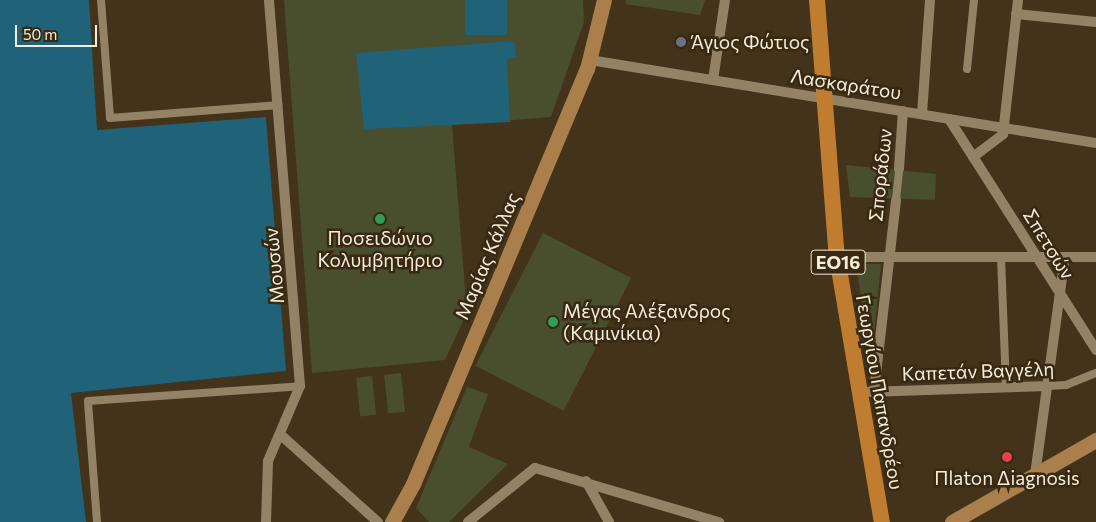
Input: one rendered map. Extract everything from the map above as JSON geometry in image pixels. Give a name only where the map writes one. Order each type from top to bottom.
[{"type":"main road","name":"Μαρίας Κάλλας","points":[[392,522],[413,484],[590,60],[604,0]]},
{"type":"main road","name":"Γεωργίου Παπανδρέου","points":[[817,0],[837,257],[866,392],[882,522]]},
{"type":"main road","points":[[952,522],[1096,440]]},
{"type":"street","points":[[100,0],[110,118],[278,105]]},
{"type":"street","name":"Μουσών","points":[[266,522],[268,461],[282,436],[300,386],[269,0]]},
{"type":"street","points":[[713,80],[725,0]]},
{"type":"street","points":[[922,114],[930,0]]},
{"type":"street","points":[[967,68],[974,0]]},
{"type":"street","points":[[973,157],[996,142],[1005,128],[1018,0]]},
{"type":"street","points":[[1016,14],[1096,22]]},
{"type":"street","name":"Λασκαράτου","points":[[590,60],[1096,143]]},
{"type":"street","name":"Σποράδων","points":[[866,392],[889,257],[903,112]]},
{"type":"street","name":"Σπετσών","points":[[949,119],[1096,350]]},
{"type":"street","points":[[837,257],[1096,258]]},
{"type":"street","points":[[1001,257],[1006,387]]},
{"type":"street","points":[[1035,475],[1065,258]]},
{"type":"street","name":"Καπετάν Βαγγέλη","points":[[866,392],[1066,385],[1096,373]]},
{"type":"street","points":[[97,522],[88,402],[300,386]]},
{"type":"street","points":[[282,436],[378,522]]},
{"type":"street","points":[[468,522],[529,470],[543,468],[719,522]]},
{"type":"street","points":[[586,481],[609,522]]},
{"type":"green space","name":"Ποσειδώνιο Κολυμβητήριο","points":[[284,0],[583,0],[584,22],[551,117],[452,125],[467,313],[445,360],[312,373]]},
{"type":"green space","points":[[626,0],[705,0],[700,15],[625,4]]},
{"type":"green space","points":[[846,165],[936,174],[935,200],[850,197]]},
{"type":"green space","name":"Μέγας Αλέξανδρος (Καμινίκια)","points":[[543,233],[631,278],[564,411],[475,366]]},
{"type":"green space","points":[[856,264],[881,264],[871,366]]},
{"type":"green space","points":[[401,373],[405,412],[388,414],[384,375]]},
{"type":"green space","points":[[372,376],[376,415],[360,416],[356,378]]},
{"type":"green space","points":[[467,387],[488,394],[469,447],[508,464],[449,522],[429,522],[416,508]]},
{"type":"water","points":[[0,0],[89,0],[97,130],[266,117],[286,371],[71,393],[86,522],[0,522]]},
{"type":"water","points":[[465,0],[507,0],[507,35],[465,35]]},
{"type":"water","points":[[514,41],[516,57],[507,59],[510,122],[364,129],[356,53]]},
{"type":"place","name":"Άγιος Φώτιος","points":[[681,42]]},
{"type":"place","name":"Ποσειδώνιο Κολυμβητήριο","points":[[380,219]]},
{"type":"place","name":"Μέγας Αλέξανδρος (Καμινίκια)","points":[[553,322]]},
{"type":"place","name":"Πlaton Δiagnosis","points":[[1007,457]]}]
